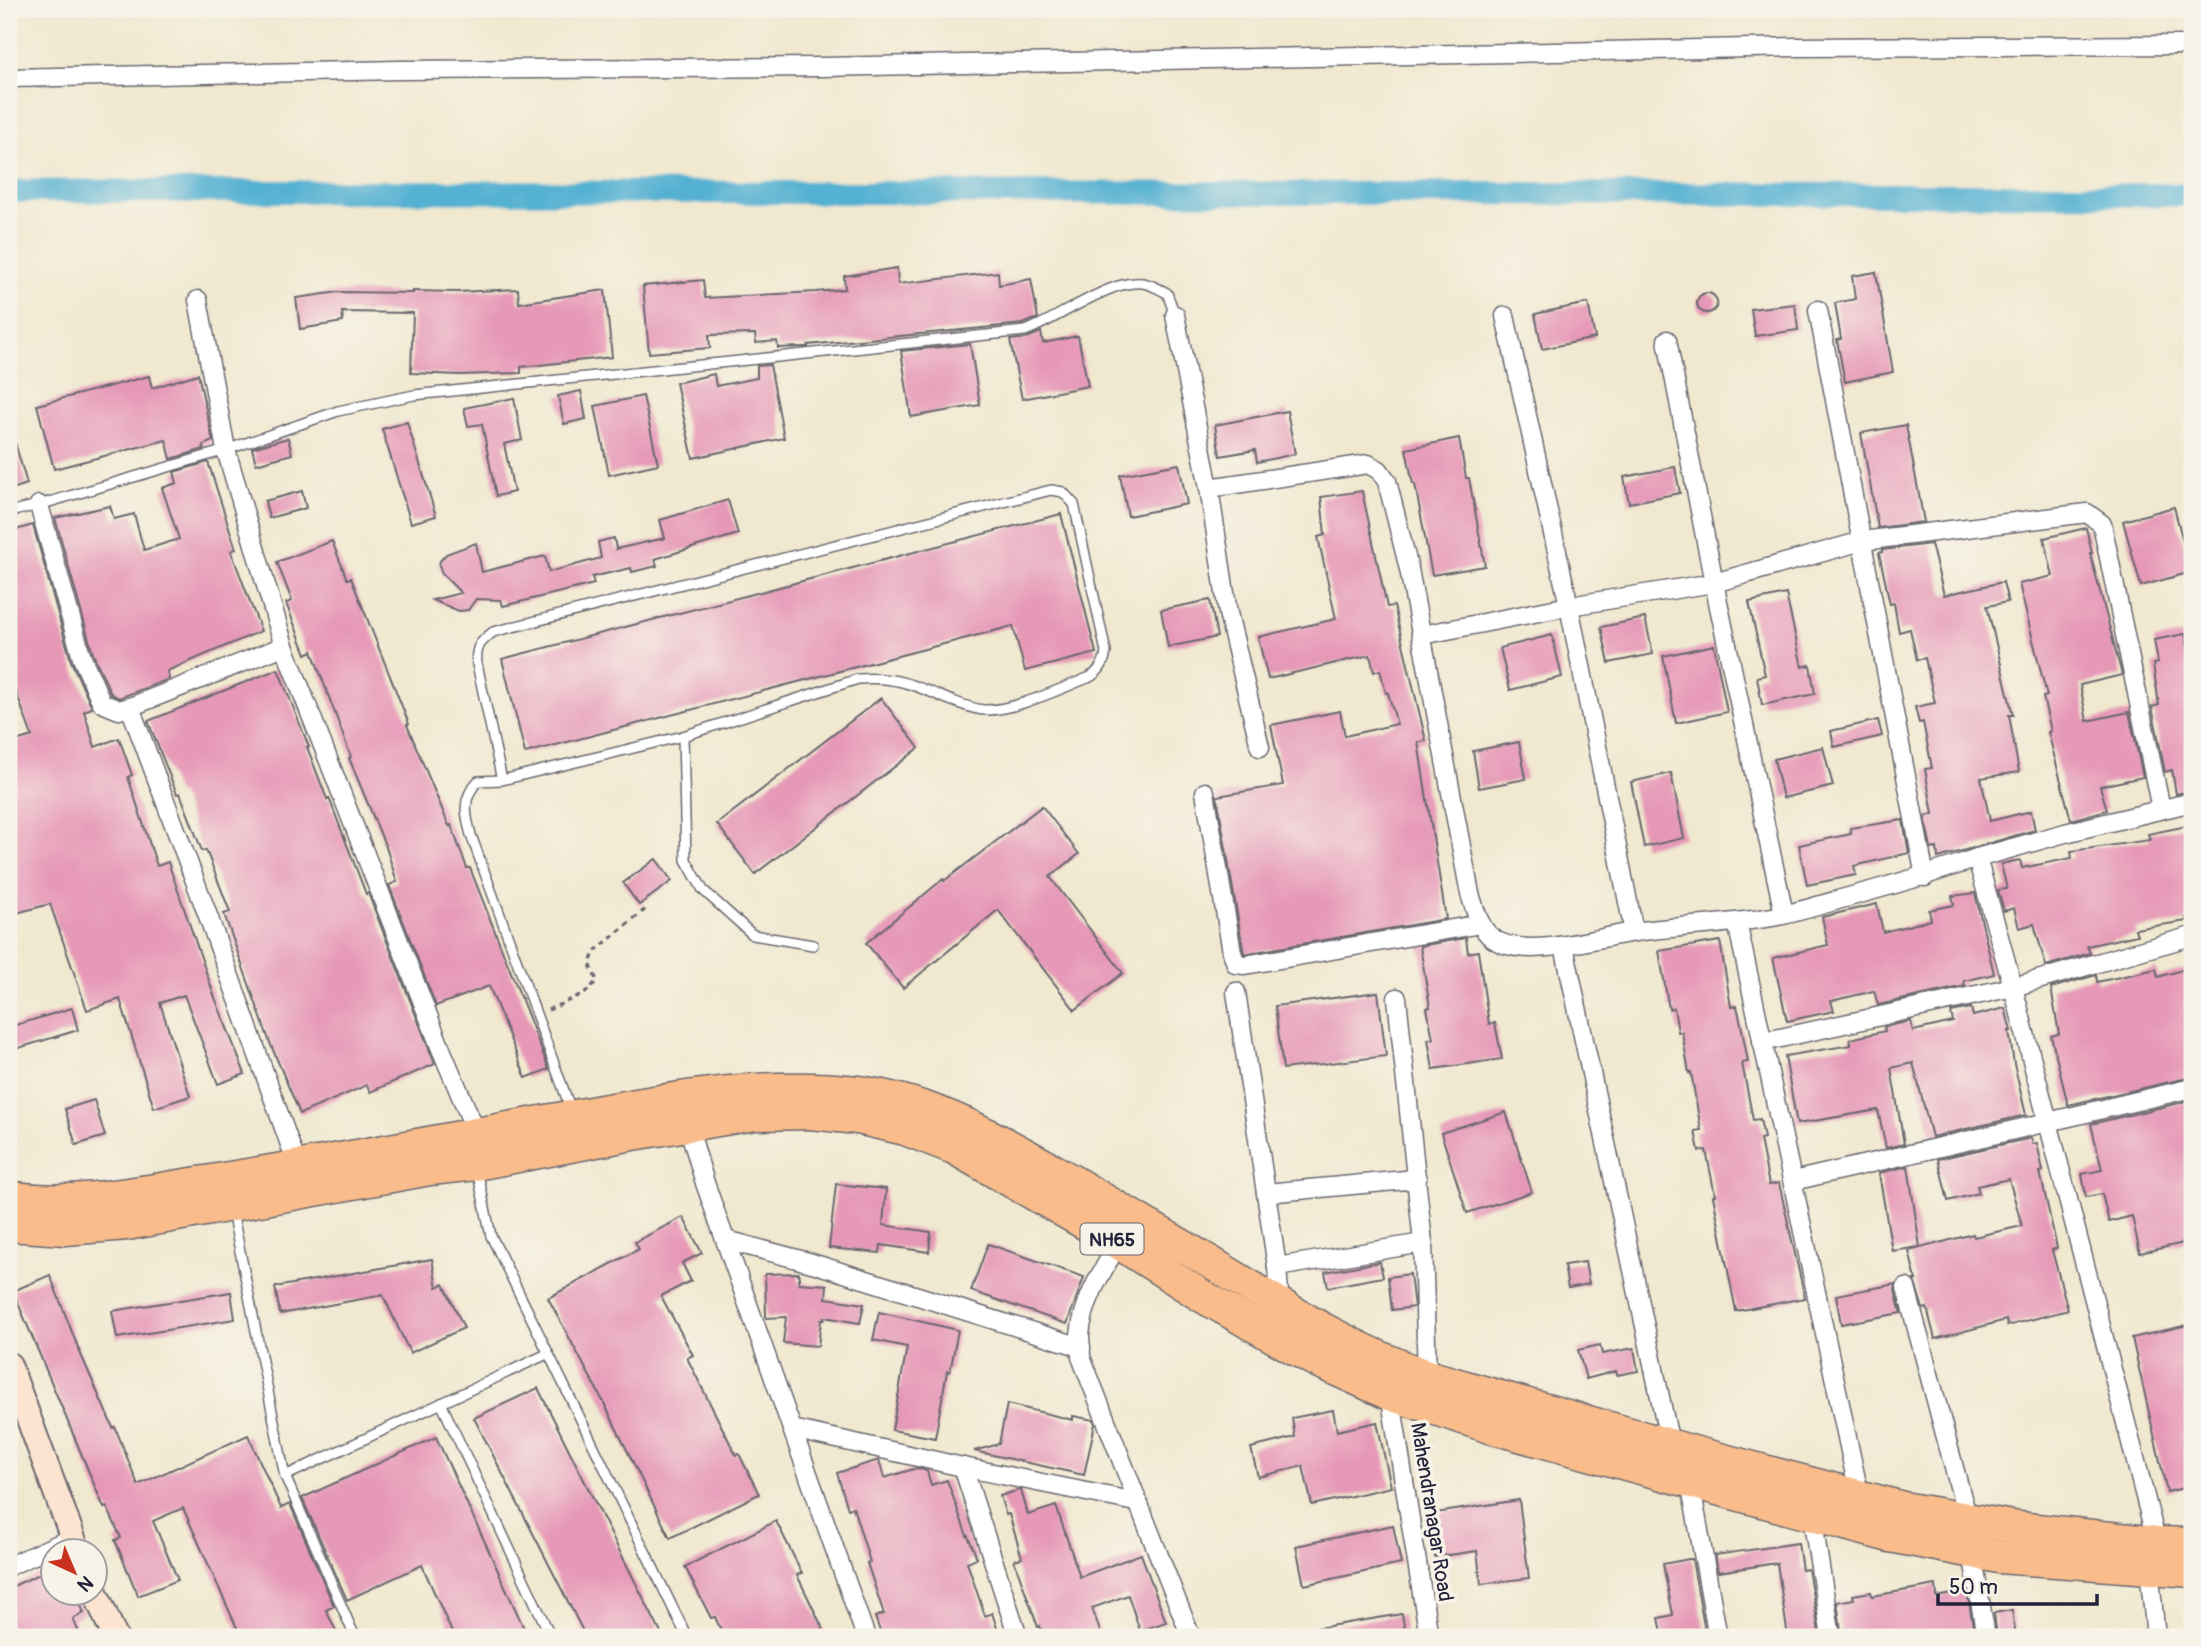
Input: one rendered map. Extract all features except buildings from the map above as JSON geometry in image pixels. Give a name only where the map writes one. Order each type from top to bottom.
[{"type":"highway","name":"NH65","points":[[9,1225],[65,1229],[127,1224],[430,1169],[476,1149],[574,1116],[638,1105],[756,1089],[812,1088],[862,1093],[905,1101],[948,1115],[1017,1149],[1280,1306],[1394,1365],[1860,1498],[1968,1520],[2031,1529],[2153,1556],[2192,1571]]},
{"type":"highway","name":"NH65","points":[[9,1197],[24,1200],[63,1200],[132,1193],[298,1167],[688,1125],[755,1114],[811,1113],[857,1118],[905,1129],[954,1148],[1315,1360],[1390,1394],[1490,1427],[1890,1536],[1998,1557],[2153,1556],[2192,1544]]},
{"type":"street","points":[[9,78],[373,70],[822,67],[1782,47],[2192,45]]},
{"type":"street","points":[[198,300],[226,450],[284,646],[441,1049],[476,1149]]},
{"type":"street","points":[[1818,310],[1925,877]]},
{"type":"street","points":[[1175,315],[1209,488],[1228,613],[1259,747]]},
{"type":"street","points":[[1505,316],[1569,606],[1634,932]]},
{"type":"street","points":[[1667,340],[1714,583],[1784,914]]},
{"type":"street","points":[[1209,488],[1368,464],[1379,470],[1387,481],[1422,635],[1470,894],[1487,934],[1501,943],[1521,947],[1564,946],[1634,932],[1737,922],[1784,914],[1925,877],[1977,858],[2192,802]]},
{"type":"street","points":[[38,505],[82,659],[103,702],[119,710],[130,707],[284,646]]},
{"type":"street","points":[[1422,635],[1569,606],[1714,583],[1862,541],[2087,513],[2102,524],[2161,809]]},
{"type":"street","points":[[130,707],[298,1167]]},
{"type":"street","points":[[1205,792],[1236,964],[1244,965],[1481,923]]},
{"type":"street","points":[[1977,858],[2048,1122],[2153,1556],[2155,1637]]},
{"type":"street","points":[[1737,922],[1860,1498]]},
{"type":"street","points":[[1762,1042],[2013,988],[2192,936]]},
{"type":"street","points":[[1564,946],[1670,1444]]},
{"type":"street","points":[[1236,992],[1277,1266],[1280,1306]]},
{"type":"street","points":[[1397,998],[1423,1243],[1427,1376]]},
{"type":"street","points":[[1793,1181],[2192,1088]]},
{"type":"street","points":[[688,1125],[705,1183],[866,1637]]},
{"type":"street","points":[[1266,1193],[1417,1180]]},
{"type":"street","points":[[726,1240],[812,1263],[1081,1348]]},
{"type":"street","points":[[1119,1243],[1096,1280],[1082,1323],[1081,1357],[1191,1637]]},
{"type":"street","points":[[1277,1266],[1423,1243]]},
{"type":"street","points":[[1906,1288],[1968,1520]]},
{"type":"street","points":[[9,1365],[72,1538]]},
{"type":"street","name":"Mahendranagar Road","points":[[1390,1394],[1429,1637]]},
{"type":"street","points":[[792,1429],[1136,1502]]},
{"type":"street","points":[[963,1467],[1018,1637]]},
{"type":"street","points":[[1690,1481],[1717,1637]]},
{"type":"street","points":[[1812,1516],[1831,1637]]},
{"type":"street","points":[[1972,1552],[1986,1637]]},
{"type":"street","points":[[9,1566],[38,1557]]},
{"type":"street","points":[[102,1608],[115,1637]]},
{"type":"lane","points":[[9,512],[226,450],[338,411],[414,395],[1026,331],[1043,325],[1086,300],[1123,285],[1146,283],[1167,293],[1175,315]]},
{"type":"lane","points":[[502,780],[475,652],[482,640],[493,632],[1051,490],[1063,492],[1074,504],[1106,652],[1105,660],[1095,675],[1007,708],[983,710],[905,682],[882,677],[858,679],[683,736],[502,780],[478,781],[467,792],[466,816],[574,1116]]},
{"type":"lane","points":[[683,736],[686,860],[693,876],[703,890],[752,935],[813,945]]},
{"type":"lane","points":[[476,1149],[491,1236],[687,1637]]},
{"type":"lane","points":[[232,1205],[285,1476],[355,1637]]},
{"type":"lane","points":[[285,1476],[547,1354]]},
{"type":"lane","points":[[441,1403],[551,1637]]},
{"type":"path","points":[[537,1016],[585,993],[597,981],[590,964],[594,952],[648,907]]},
{"type":"waterway","points":[[9,191],[2192,195]]}]
